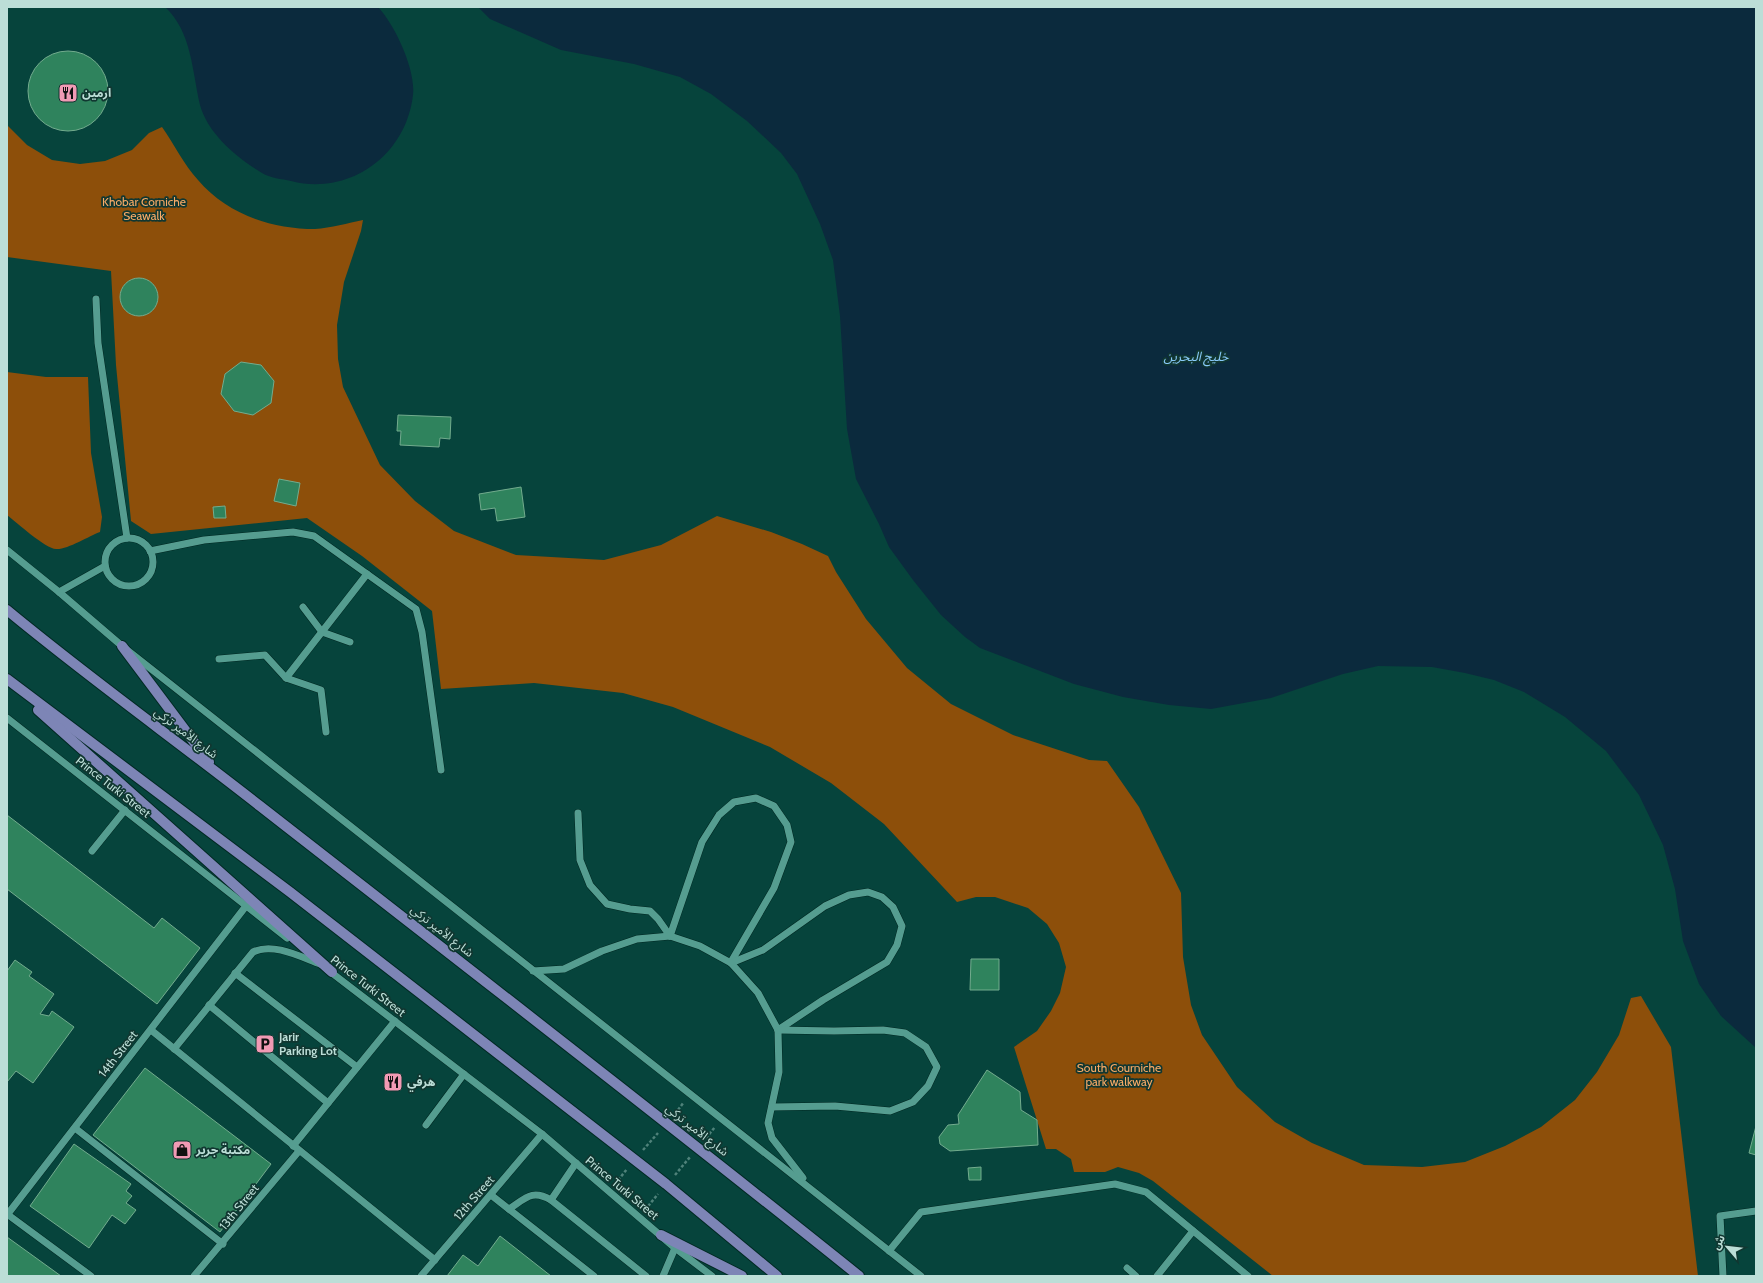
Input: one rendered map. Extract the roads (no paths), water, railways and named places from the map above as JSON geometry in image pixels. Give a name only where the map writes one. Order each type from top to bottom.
[{"type":"main road","name":"شارع الأمير تركي","points":[[7,610],[78,668],[216,772],[667,1123],[859,1276]]},
{"type":"main road","points":[[122,646],[216,772]]},
{"type":"main road","points":[[7,679],[283,888],[634,1159],[777,1276]]},
{"type":"main road","points":[[7,682],[332,972]]},
{"type":"main road","points":[[661,1235],[742,1276]]},
{"type":"street","points":[[96,299],[98,343],[127,538]]},
{"type":"street","points":[[150,551],[197,541],[293,532],[314,536],[416,609],[422,632],[441,770]]},
{"type":"street","points":[[135,538],[142,542],[150,551],[153,561],[148,577],[134,585],[119,584],[112,579],[105,566],[105,558],[110,547],[120,540],[135,538]]},
{"type":"street","points":[[7,550],[122,646],[921,1276]]},
{"type":"street","points":[[59,592],[105,566]]},
{"type":"street","points":[[286,678],[367,574]]},
{"type":"street","points":[[304,607],[322,632],[350,642]]},
{"type":"street","points":[[219,659],[265,655],[286,678],[321,690],[326,732]]},
{"type":"street","name":"Prince Turki Street","points":[[7,718],[246,906],[542,1134],[675,1248],[712,1276]]},
{"type":"street","points":[[670,936],[702,842],[719,814],[734,802],[756,798],[774,806],[787,825],[791,842],[774,888],[731,962]]},
{"type":"street","points":[[92,851],[125,810]]},
{"type":"street","points":[[578,813],[580,860],[590,884],[607,904],[630,909],[650,911],[658,919],[670,936]]},
{"type":"street","points":[[731,962],[762,950],[825,906],[849,895],[868,892],[882,897],[892,907],[902,926],[897,945],[888,962],[823,1000],[778,1030]]},
{"type":"street","name":"14th Street","points":[[7,1214],[246,906]]},
{"type":"street","points":[[533,971],[564,968],[602,951],[637,939],[670,936],[700,946],[731,962],[758,993],[778,1030],[779,1072],[768,1123],[772,1138],[811,1188]]},
{"type":"street","points":[[174,1049],[253,952],[260,948],[269,948],[321,964]]},
{"type":"street","points":[[235,973],[357,1067]]},
{"type":"street","points":[[209,1005],[328,1103]]},
{"type":"street","name":"13th Street","points":[[194,1276],[223,1244],[296,1149],[328,1103],[395,1021]]},
{"type":"street","points":[[151,1030],[296,1149],[435,1260]]},
{"type":"street","points":[[772,1107],[835,1106],[890,1111],[913,1102],[928,1086],[937,1067],[926,1047],[905,1033],[883,1030],[778,1030]]},
{"type":"street","points":[[426,1125],[464,1074]]},
{"type":"street","points":[[75,1128],[223,1244]]},
{"type":"street","name":"12th Street","points":[[421,1276],[542,1134]]},
{"type":"street","points":[[551,1200],[576,1163]]},
{"type":"street","points":[[889,1251],[921,1212],[1115,1184],[1146,1192],[1248,1276]]},
{"type":"street","points":[[509,1209],[532,1194],[543,1195],[646,1276]]},
{"type":"street","points":[[491,1195],[594,1276]]},
{"type":"street","points":[[1723,1276],[1720,1216],[1756,1211]]},
{"type":"street","points":[[7,1214],[91,1276]]},
{"type":"street","points":[[1157,1276],[1193,1231]]},
{"type":"street","points":[[663,1276],[675,1248]]},
{"type":"street","points":[[1127,1268],[1136,1276]]},
{"type":"water","points":[[165,7],[378,7],[385,15],[403,48],[408,61],[413,85],[413,95],[408,117],[399,136],[387,153],[371,166],[353,176],[334,182],[313,184],[276,178],[262,173],[234,153],[217,135],[204,116],[200,105],[193,66],[186,40],[174,17]]},
{"type":"water","name":"خليج البحرين","points":[[478,7],[1756,7],[1756,1048],[1721,1016],[1699,984],[1683,941],[1675,889],[1663,845],[1639,795],[1606,751],[1565,717],[1524,692],[1494,680],[1432,667],[1378,666],[1343,674],[1271,698],[1211,709],[1169,705],[1123,697],[1074,684],[980,648],[965,637],[941,615],[889,547],[856,479],[847,429],[840,316],[833,260],[820,224],[797,174],[781,153],[747,121],[711,94],[680,77],[634,64],[561,50],[490,19]]},
{"type":"place","name":"ارمين","points":[[68,93]]},
{"type":"place","name":"Jarir Parking Lot","points":[[265,1044]]},
{"type":"place","name":"هرفي","points":[[393,1082]]},
{"type":"place","name":"مكتبة جرير","points":[[182,1150]]},
{"type":"park label","name":"Khobar Corniche Seawalk","points":[[144,209]]},
{"type":"park label","name":"South Courniche park walkway","points":[[1119,1075]]}]
